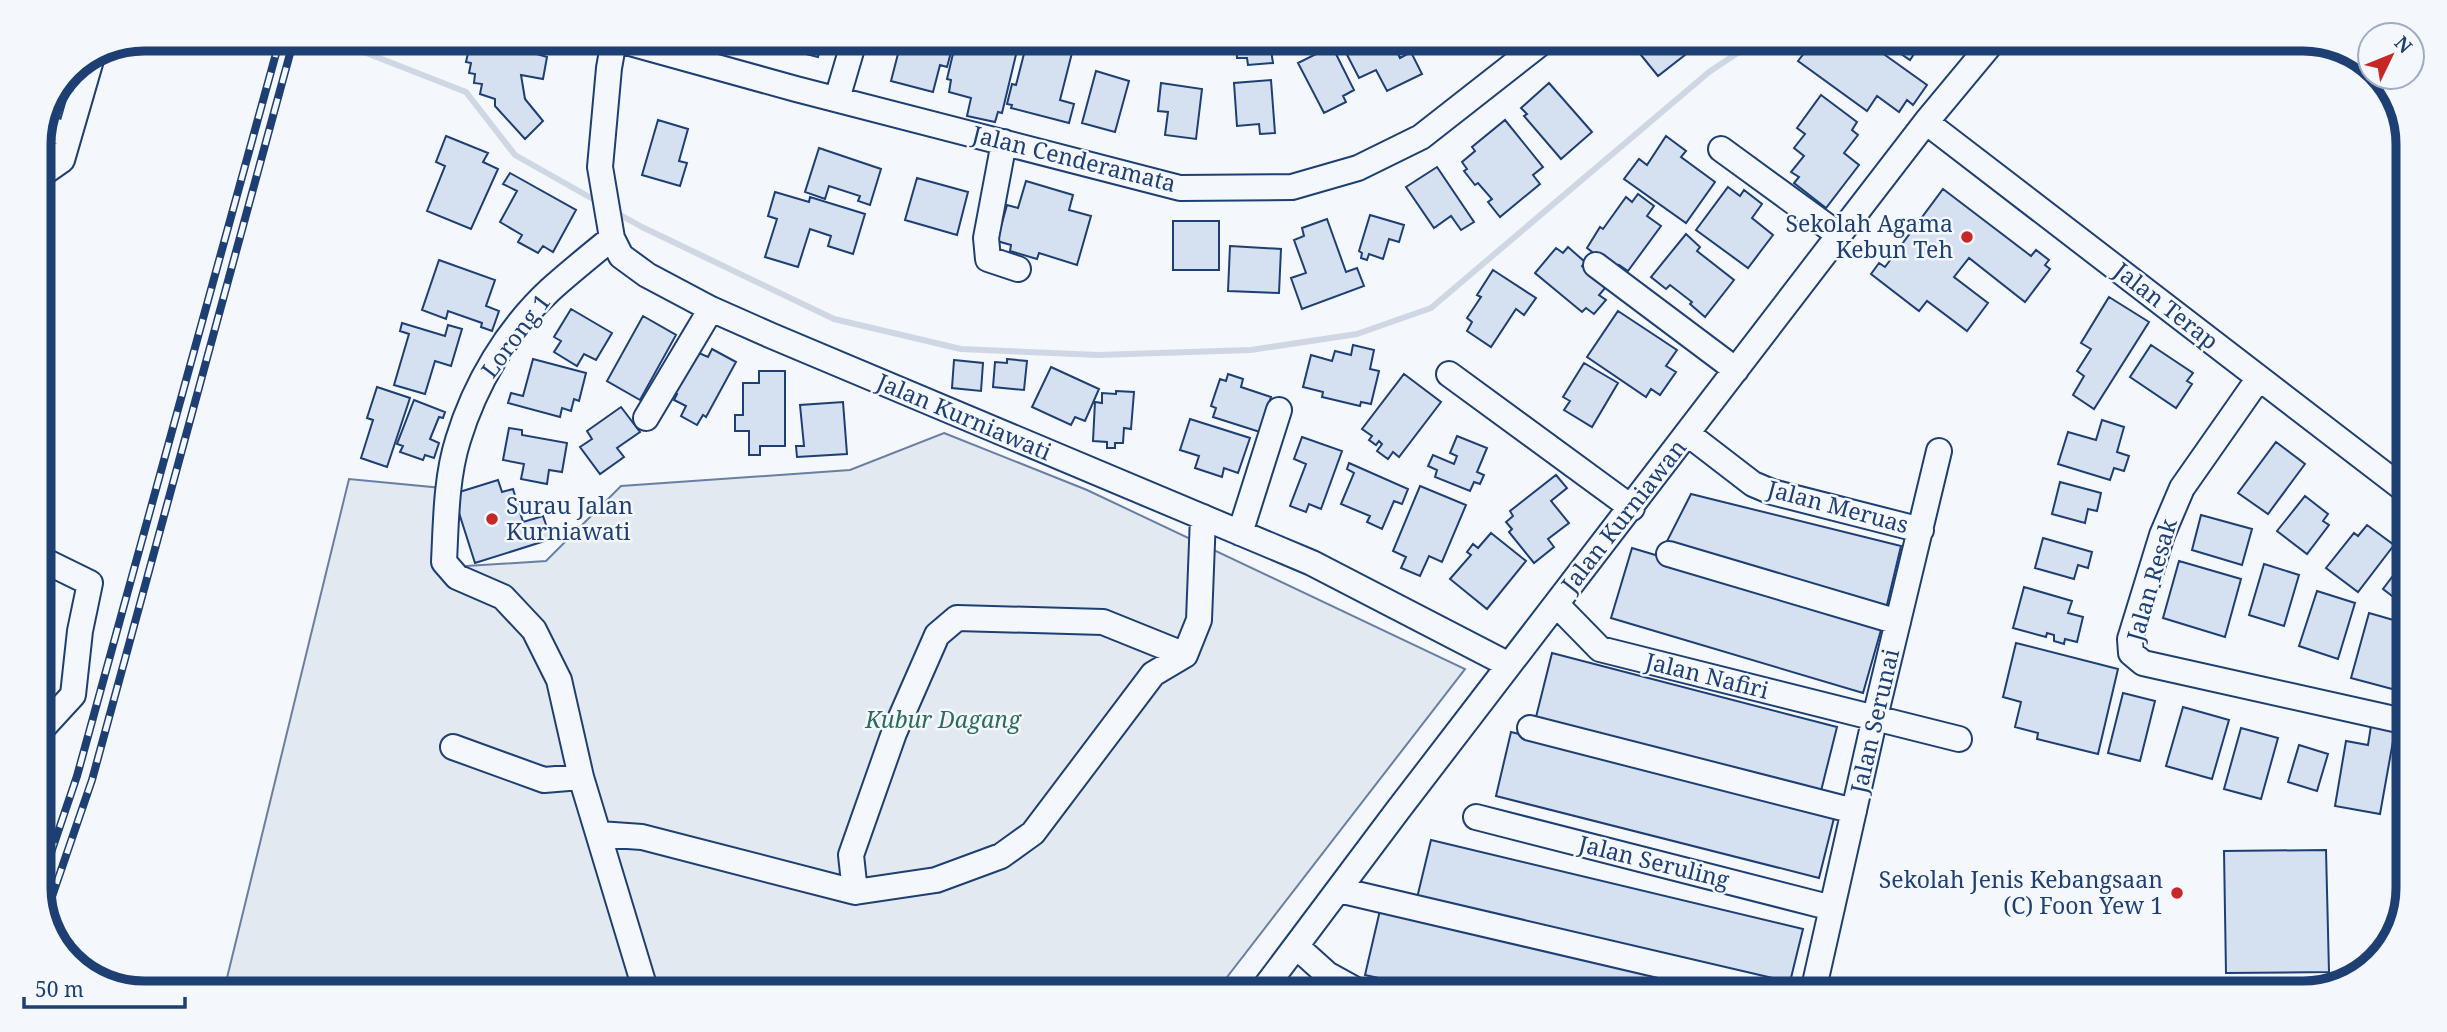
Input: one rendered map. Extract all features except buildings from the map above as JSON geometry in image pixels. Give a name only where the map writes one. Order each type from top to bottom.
[{"type":"street","name":"Jalan Kurniawati","points":[[616,51],[600,167],[611,231],[621,256],[647,275],[711,309],[1312,563],[1509,666]]},
{"type":"street","name":"Jalan Cenderamata","points":[[658,51],[1180,188],[1292,187],[1358,168],[1421,137],[1532,51]]},
{"type":"street","points":[[837,99],[851,51]]},
{"type":"street","name":"Jalan Kurniawan","points":[[1270,981],[1839,235],[1985,51]]},
{"type":"street","points":[[51,168],[62,160],[88,69]]},
{"type":"street","name":"Jalan Terap","points":[[1926,122],[2396,483]]},
{"type":"street","points":[[52,130],[69,135]]},
{"type":"street","points":[[1004,142],[986,238],[988,259],[1018,269]]},
{"type":"street","points":[[1721,149],[1839,235]]},
{"type":"street","name":"Lorong 1","points":[[611,231],[523,320],[492,362],[477,390],[457,441],[447,498],[444,562],[457,577],[503,597],[534,630],[559,680],[581,778],[643,981]]},
{"type":"street","points":[[1596,265],[1736,370]]},
{"type":"street","points":[[646,418],[711,309]]},
{"type":"street","points":[[1449,374],[1632,508]]},
{"type":"street","name":"Jalan Resak","points":[[2259,378],[2182,488],[2162,535],[2130,639],[2131,653],[2143,663],[2396,719]]},
{"type":"street","points":[[1240,533],[1279,410]]},
{"type":"street","name":"Jalan Meruas","points":[[1688,434],[1753,484],[1772,492],[1921,530]]},
{"type":"street","name":"Jalan Serunai","points":[[1815,981],[1938,451]]},
{"type":"street","points":[[599,834],[642,837],[855,892],[936,880],[1001,856],[1033,833],[1153,674],[1185,655],[1199,620],[1203,517]]},
{"type":"street","points":[[1670,554],[1899,622]]},
{"type":"street","points":[[51,564],[90,583],[80,631],[73,695],[51,719]]},
{"type":"street","name":"Jalan Nafiri","points":[[1556,604],[1600,649],[1959,739]]},
{"type":"street","points":[[855,892],[851,855],[894,733],[937,635],[957,618],[1103,622],[1185,655]]},
{"type":"street","points":[[1530,728],[1854,811]]},
{"type":"street","points":[[453,747],[544,780],[581,778]]},
{"type":"street","name":"Jalan Seruling","points":[[1476,817],[1832,908]]},
{"type":"street","points":[[1339,890],[1728,981]]},
{"type":"street","points":[[1297,947],[1327,974],[1340,981]]},
{"type":"green space","name":"Kubur Dagang","points":[[944,433],[1087,490],[1465,669],[1224,981],[226,981],[349,479],[442,488],[435,568],[546,561],[621,486],[850,470]]},
{"type":"waterway","points":[[361,51],[466,92],[515,155],[600,203]]},
{"type":"waterway","points":[[615,212],[834,319],[961,349],[1098,355],[1251,350],[1357,334],[1431,308],[1709,72],[1740,51]]},
{"type":"railway","points":[[51,853],[77,776],[277,51]]},
{"type":"railway","points":[[52,898],[92,780],[291,51]]},
{"type":"place","name":"Sekolah Agama Kebun Teh","points":[[1967,237]]},
{"type":"place","name":"Surau Jalan Kurniawati","points":[[492,519]]},
{"type":"place","name":"Sekolah Jenis Kebangsaan (C) Foon Yew 1","points":[[2177,893]]}]
